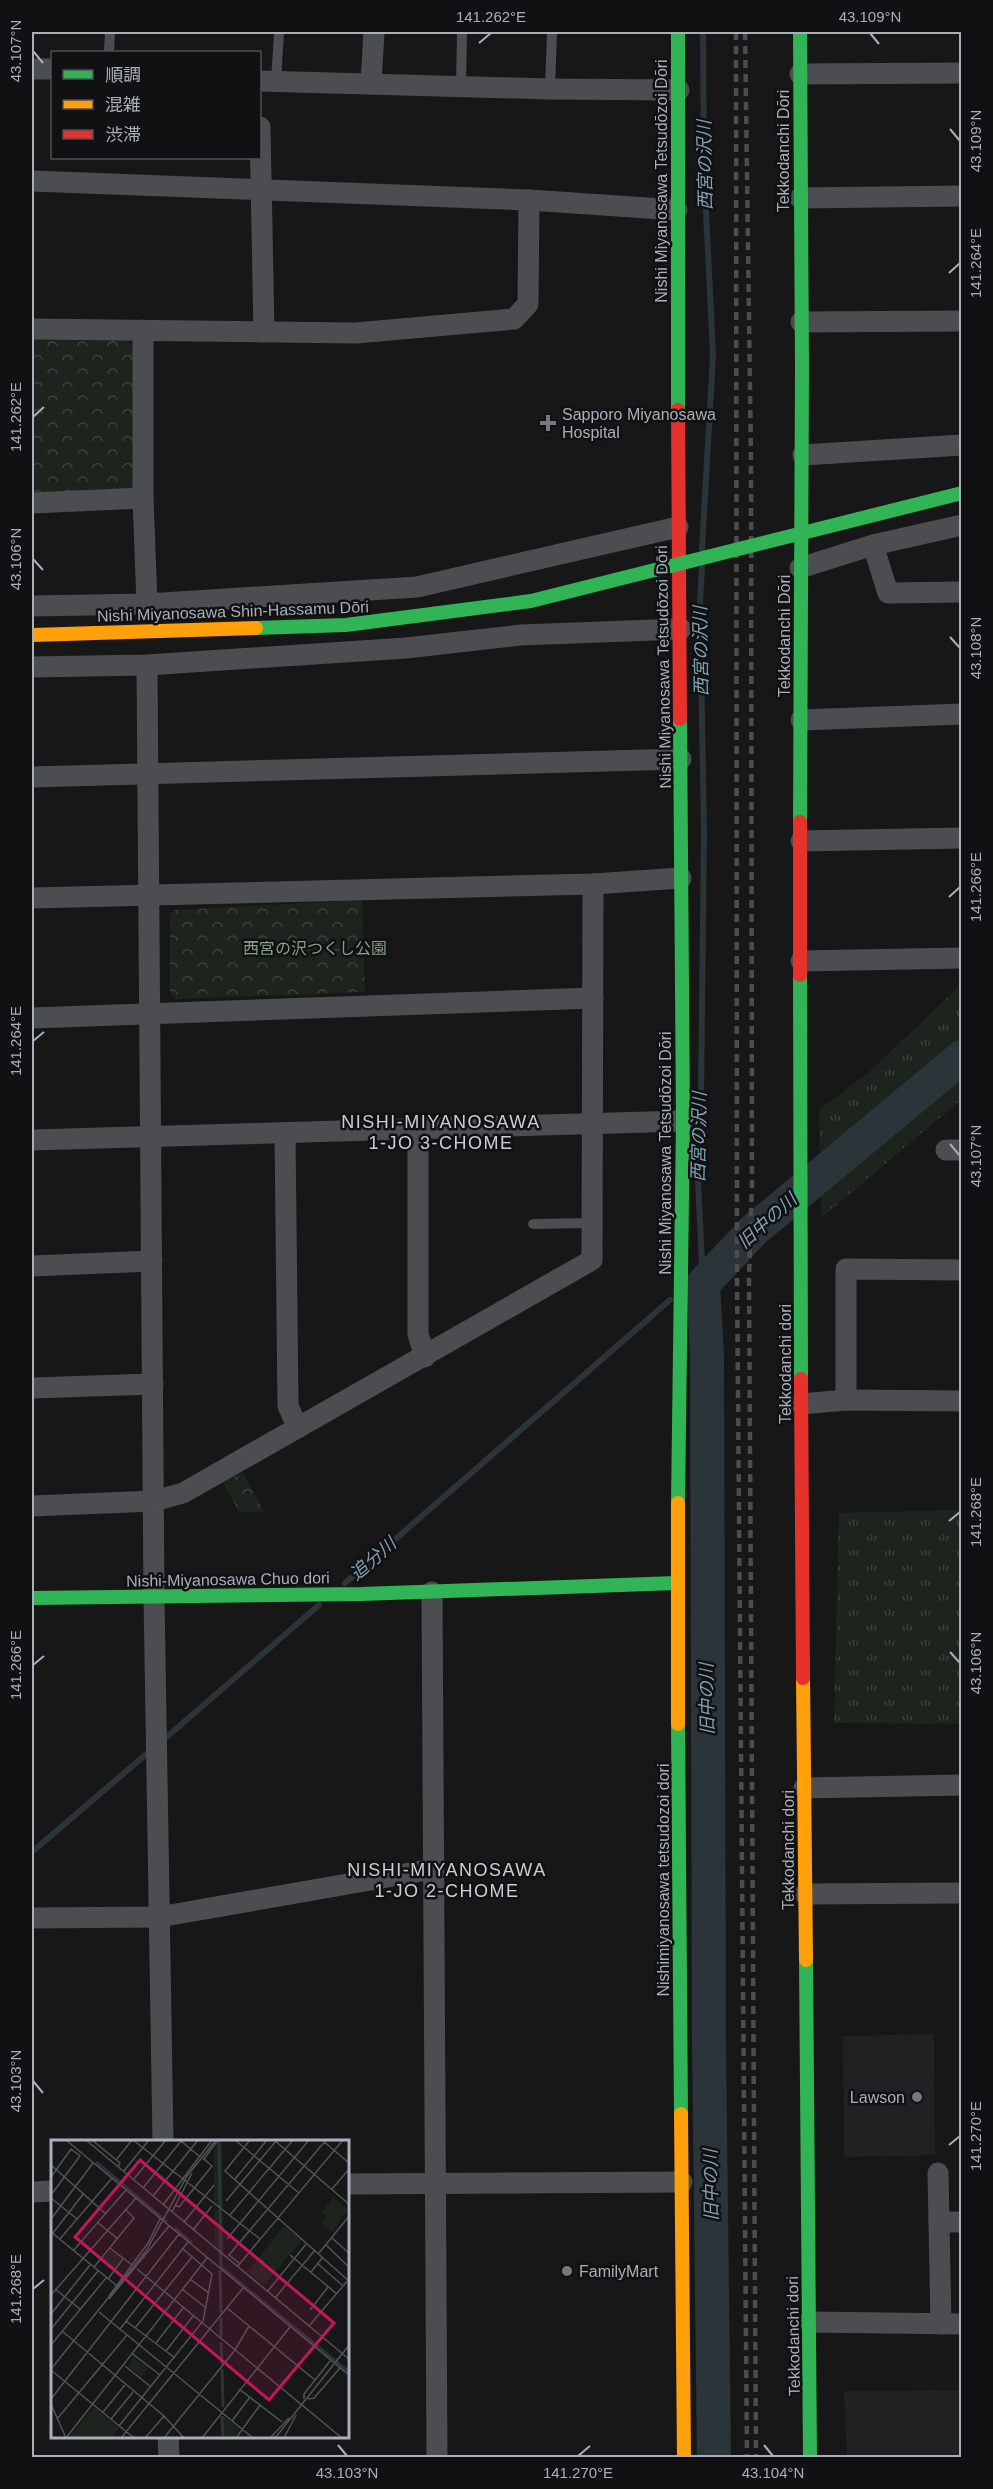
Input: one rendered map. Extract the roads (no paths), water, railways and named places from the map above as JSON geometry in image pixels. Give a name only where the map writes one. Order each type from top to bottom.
[{"type":"street","points":[[371,82],[374,32]]},
{"type":"street","name":"Nishi Miyanosawa Tetsudōzoi Dōri","points":[[678,32],[678,527],[681,629],[683,1121],[681,1303]]},
{"type":"street","name":"Tekkodanchi Dōri","points":[[800,32],[803,455],[800,568],[801,1242]]},
{"type":"street","points":[[32,69],[51,69]]},
{"type":"street","points":[[800,75],[962,74]]},
{"type":"street","points":[[268,81],[371,82],[550,89],[679,90]]},
{"type":"street","points":[[261,159],[264,332]]},
{"type":"street","points":[[32,181],[529,200],[677,210]]},
{"type":"street","points":[[800,198],[962,196]]},
{"type":"street","points":[[32,329],[356,333],[514,320],[528,304],[529,200]]},
{"type":"street","points":[[801,322],[962,321]]},
{"type":"street","points":[[143,330],[147,604]]},
{"type":"street","points":[[803,455],[962,445]]},
{"type":"street","name":"Nishi Miyanosawa Shin-Hassamu Dōri","points":[[32,635],[346,625],[531,601],[962,493]]},
{"type":"street","points":[[32,502],[144,498]]},
{"type":"street","points":[[800,568],[873,545],[962,525]]},
{"type":"street","points":[[32,606],[147,604],[417,586],[678,527]]},
{"type":"street","points":[[873,545],[888,593],[962,592]]},
{"type":"street","points":[[32,667],[147,665],[406,648],[520,635],[681,629]]},
{"type":"street","points":[[147,665],[154,1596],[163,2140]]},
{"type":"street","points":[[801,720],[962,714]]},
{"type":"street","points":[[32,777],[681,759]]},
{"type":"street","points":[[801,842],[962,838]]},
{"type":"street","points":[[32,898],[593,884],[681,878]]},
{"type":"street","points":[[32,1506],[154,1501],[183,1493],[592,1260],[593,884]]},
{"type":"street","points":[[801,961],[962,958]]},
{"type":"street","points":[[32,1018],[593,998]]},
{"type":"street","points":[[32,1140],[683,1121]]},
{"type":"street","points":[[418,1127],[418,1334],[425,1357]]},
{"type":"street","points":[[285,1133],[288,1406],[298,1428]]},
{"type":"street","name":"Tekkodanchi dori","points":[[801,1242],[810,2457]]},
{"type":"street","points":[[32,1266],[152,1262]]},
{"type":"street","points":[[846,1400],[846,1269],[962,1270]]},
{"type":"street","name":"Nishimiyanosawa tetsudozoi dori","points":[[681,1303],[677,1583],[684,2457]]},
{"type":"street","points":[[32,1388],[153,1384]]},
{"type":"street","points":[[801,1404],[846,1400],[962,1401]]},
{"type":"street","name":"Nishi-Miyanosawa Chuo dori","points":[[32,1598],[361,1594],[677,1583]]},
{"type":"street","points":[[432,1592],[437,2457]]},
{"type":"street","points":[[804,1788],[962,1785]]},
{"type":"street","points":[[32,1918],[159,1917],[433,1869]]},
{"type":"street","points":[[805,1894],[962,1893]]},
{"type":"street","points":[[809,2322],[951,2324],[939,2222],[938,2173]]},
{"type":"street","points":[[350,2184],[682,2182]]},
{"type":"street","points":[[32,2192],[51,2191]]},
{"type":"street","points":[[939,2222],[962,2222]]},
{"type":"street","points":[[168,2438],[168,2457]]},
{"type":"lane","points":[[109,51],[110,32]]},
{"type":"lane","points":[[268,81],[279,32]]},
{"type":"lane","points":[[461,86],[462,32]]},
{"type":"lane","points":[[550,89],[552,32]]},
{"type":"lane","points":[[533,1224],[592,1223]]},
{"type":"waterway","name":"西宮の沢川","points":[[702,549],[713,355],[704,170],[703,32]]},
{"type":"waterway","name":"西宮の沢川","points":[[702,566],[700,603],[704,833],[698,1180],[703,1284]]},
{"type":"waterway","name":"旧中の川","points":[[714,2458],[709,2044],[707,1355],[703,1284],[754,1230],[962,1057]]},
{"type":"waterway","name":"追分川","points":[[345,1583],[670,1300]]},
{"type":"waterway","name":"追分川","points":[[161,1742],[319,1605]]},
{"type":"waterway","name":"追分川","points":[[32,1852],[151,1750]]},
{"type":"railway","points":[[736,32],[737,1277],[747,2458]]},
{"type":"railway","points":[[745,32],[751,459],[752,1182],[749,1278],[756,2458]]},
{"type":"place","name":"Sapporo Miyanosawa Hospital","points":[[548,423]]},
{"type":"place","name":"Lawson","points":[[917,2097]]},
{"type":"place","name":"FamilyMart","points":[[567,2271]]},
{"type":"district","name":"NISHI-MIYANOSAWA 1-JO 3-CHOME","points":[[441,1132]]},
{"type":"district","name":"NISHI-MIYANOSAWA 1-JO 2-CHOME","points":[[447,1880]]},
{"type":"park label","name":"西宮の沢つくし公園","points":[[315,948]]}]
